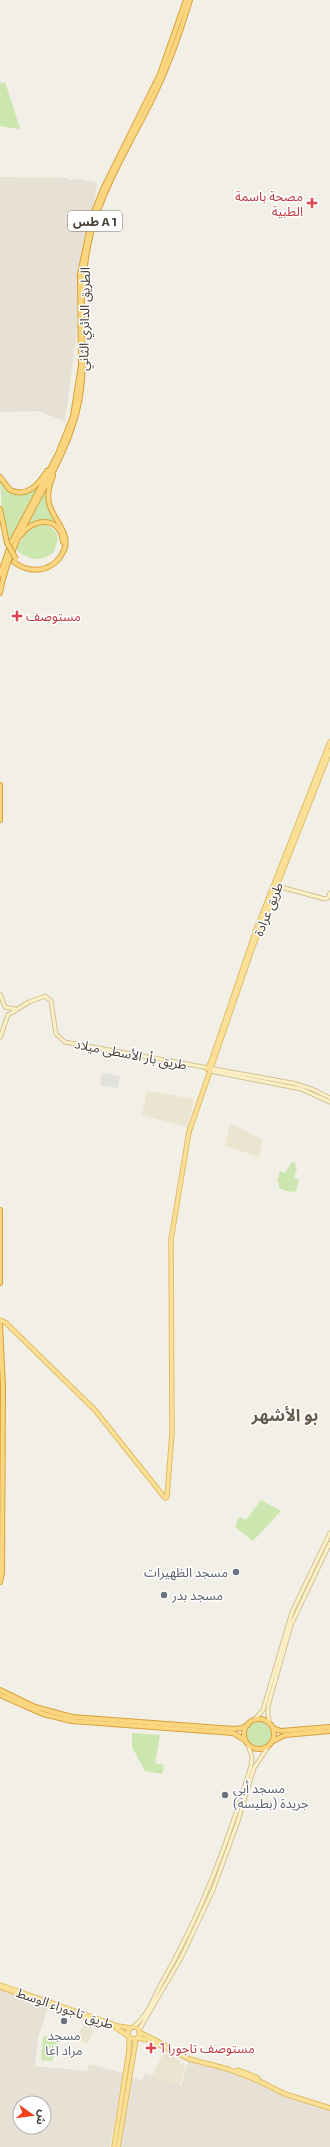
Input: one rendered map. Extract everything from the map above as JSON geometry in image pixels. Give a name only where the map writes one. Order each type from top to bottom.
[{"type":"highway","name":"الطريق الدائري الثاني","points":[[0,575],[15,536],[60,455],[73,416],[79,387],[81,357],[80,281],[83,254],[90,225],[103,189],[160,74],[186,0]]},
{"type":"highway","name":"الطريق الدائري الثاني","points":[[0,593],[13,548],[60,455],[75,420],[81,393],[84,356],[83,278],[93,227],[107,188],[164,74],[190,0]]},
{"type":"highway","points":[[0,477],[10,490],[19,492],[28,491],[39,482],[60,455]]},
{"type":"highway","points":[[0,523],[6,549],[15,561],[26,568],[43,569],[56,562],[64,552],[65,535],[51,510],[48,498],[49,486],[60,455]]},
{"type":"highway","points":[[0,509],[6,543],[15,561],[30,567],[48,564],[61,552],[63,538],[55,526],[46,522],[39,522],[26,529],[13,548]]},
{"type":"highway","points":[[0,785],[0,820]]},
{"type":"highway","points":[[0,1210],[0,1283]]},
{"type":"highway","points":[[0,1324],[3,1426],[2,1573],[0,1582]]},
{"type":"highway","points":[[0,1381],[2,1359]]},
{"type":"highway","points":[[0,1399],[3,1426]]},
{"type":"highway","points":[[0,1690],[39,1708],[72,1717],[239,1729],[253,1721],[262,1720],[279,1730],[330,1727]]},
{"type":"highway","points":[[0,1695],[38,1712],[72,1722],[239,1735],[248,1745],[259,1750],[268,1747],[272,1741],[274,1736],[271,1726]]},
{"type":"highway","points":[[245,1740],[245,1730],[248,1724]]},
{"type":"highway","points":[[239,1729],[239,1735]]},
{"type":"highway","points":[[279,1730],[278,1733],[280,1736]]},
{"type":"highway","points":[[272,1741],[280,1736],[330,1731]]},
{"type":"main road","points":[[265,910],[295,836],[330,742]]},
{"type":"main road","name":"طريق عرادة","points":[[0,1320],[6,1323],[95,1410],[155,1486],[165,1498],[167,1497],[172,1437],[170,1364],[172,1230],[191,1124],[206,1078],[212,1070],[229,1010],[265,910],[277,886],[295,836],[330,751]]},
{"type":"main road","points":[[277,886],[325,900],[328,898],[330,893]]},
{"type":"main road","points":[[0,994],[5,1007],[15,1009]]},
{"type":"main road","name":"طريق بأر الأسطى ميلاد","points":[[0,1038],[5,1020],[15,1009],[39,997],[48,997],[51,1001],[56,1034],[63,1041],[212,1070]]},
{"type":"main road","points":[[206,1069],[211,1062],[229,1010]]},
{"type":"main road","points":[[212,1070],[301,1089],[316,1094],[330,1102]]},
{"type":"main road","points":[[224,1073],[303,1086],[330,1098]]},
{"type":"main road","points":[[253,1721],[260,1716],[264,1710],[292,1612],[330,1533]]},
{"type":"main road","points":[[271,1726],[268,1715],[268,1706],[289,1633],[296,1614],[330,1543]]},
{"type":"main road","points":[[248,1745],[252,1757],[251,1766],[210,1886],[177,1956],[146,2011],[132,2028],[128,2030],[129,2036],[149,2040],[188,2056],[230,2067],[262,2080],[287,2093],[330,2107]]},
{"type":"main road","points":[[118,2147],[139,2031],[181,1958],[213,1890],[254,1768],[268,1747]]},
{"type":"main road","name":"طريق تاجوراء الوسط","points":[[0,1986],[118,2026],[132,2028],[161,2044]]},
{"type":"main road","name":"طريق تاجوراء الوسط","points":[[0,1986],[117,2028],[129,2036],[129,2050],[114,2147]]},
{"type":"shaded area","points":[[0,177],[66,178],[70,180],[80,179],[97,183],[65,421],[38,411],[0,412]]},
{"type":"shaded area","points":[[102,1073],[120,1076],[118,1088],[100,1085]]},
{"type":"shaded area","points":[[147,1091],[194,1099],[188,1127],[142,1115]]},
{"type":"shaded area","points":[[230,1123],[263,1140],[259,1157],[225,1146]]},
{"type":"shaded area","points":[[0,1990],[48,2007],[38,2038],[35,2066],[87,2071],[89,2064],[123,2073],[110,2147],[0,2147]]},
{"type":"shaded area","points":[[86,2020],[96,2024],[88,2044],[76,2039]]},
{"type":"shaded area","points":[[164,2052],[180,2060],[180,2063],[186,2066],[179,2086],[152,2076]]},
{"type":"shaded area","points":[[189,2059],[228,2069],[285,2094],[330,2108],[330,2147],[118,2147],[129,2077],[142,2080],[145,2073],[181,2086]]},
{"type":"green space","points":[[5,82],[20,128],[19,129],[0,126],[0,83]]},
{"type":"green space","points":[[0,479],[7,489],[27,493],[41,483],[9,544],[2,511]]},
{"type":"green space","points":[[50,482],[47,492],[58,527],[47,522],[39,521],[31,524],[22,532]]},
{"type":"green space","points":[[37,524],[51,527],[58,539],[54,552],[44,558],[35,559],[30,558],[16,550],[27,530]]},
{"type":"green space","points":[[292,1162],[296,1164],[295,1167],[297,1168],[294,1178],[299,1179],[296,1192],[286,1191],[279,1188],[279,1183],[277,1182],[280,1171],[285,1173]]},
{"type":"green space","points":[[261,1500],[281,1511],[253,1541],[235,1527],[239,1517],[246,1520]]},
{"type":"green space","points":[[259,1722],[268,1726],[272,1735],[268,1744],[259,1748],[250,1744],[246,1735],[250,1726]]},
{"type":"green space","points":[[132,1733],[160,1735],[155,1763],[164,1765],[162,1774],[145,1771],[132,1747]]},
{"type":"green space","points":[[43,2036],[62,2038],[57,2055],[54,2056],[52,2061],[41,2060]]},
{"type":"place","name":"مصحة باسمة الطبية","points":[[312,203]]},
{"type":"place","name":"مستوصف","points":[[17,616]]},
{"type":"place","name":"مسجد الظهيرات","points":[[236,1572]]},
{"type":"place","name":"مسجد بدر","points":[[164,1595]]},
{"type":"place","name":"مسجد أبي جريدة (بطيسة)","points":[[225,1795]]},
{"type":"place","name":"مسجد مراد اغا","points":[[64,2021]]},
{"type":"place","name":"مستوصف تاجورا 1","points":[[151,2048]]},
{"type":"district","name":"بو الأشهر","points":[[285,1414]]}]
